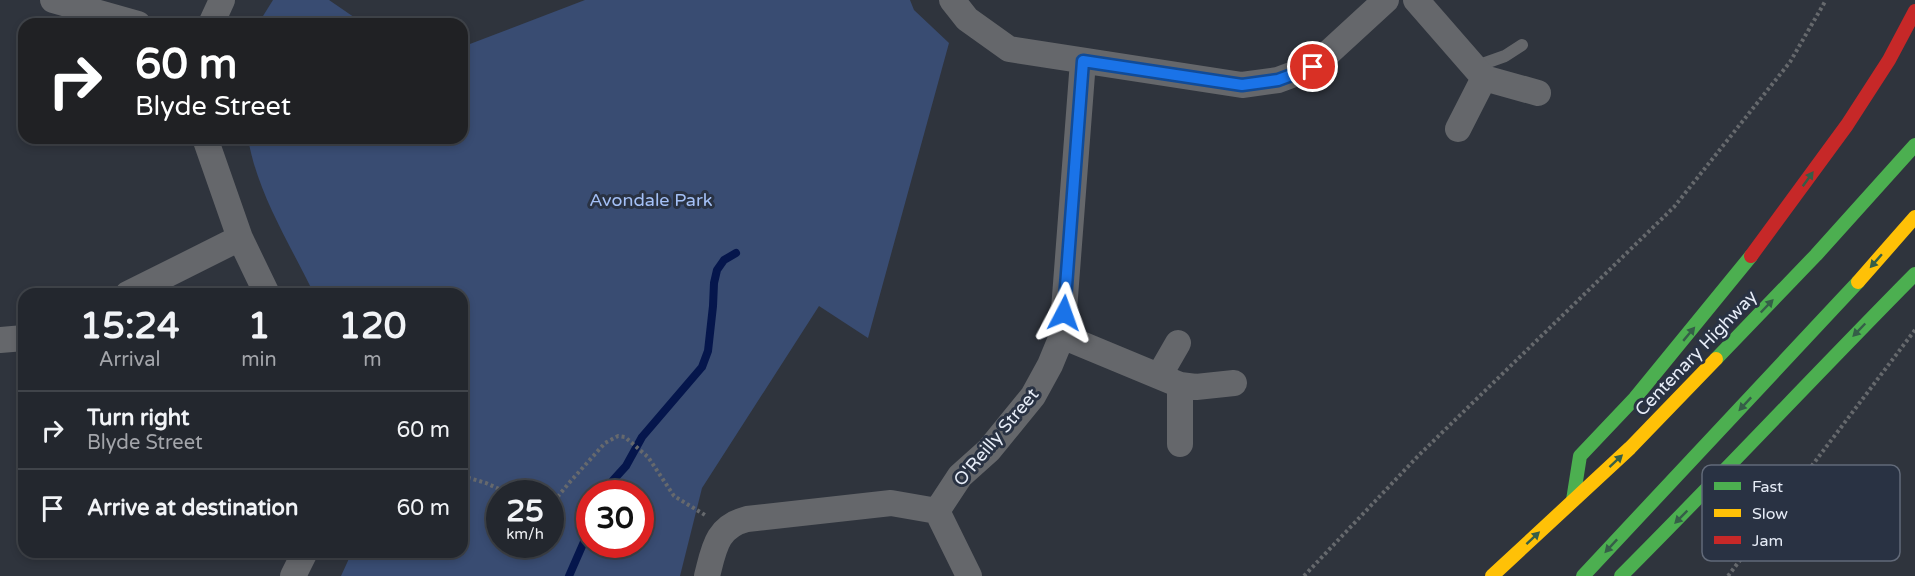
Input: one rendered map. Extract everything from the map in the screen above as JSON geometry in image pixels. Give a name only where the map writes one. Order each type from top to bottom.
[{"type":"highway","points":[[1573,500],[1581,456],[1635,398],[1735,279],[1847,125],[1889,60],[1915,11]]},
{"type":"highway","name":"Centenary Highway","points":[[1492,576],[1646,432],[1815,255],[1915,145]]},
{"type":"highway","points":[[1583,576],[1820,324],[1915,217]]},
{"type":"highway","points":[[1732,465],[1915,274]]},
{"type":"highway","points":[[1621,576],[1702,495]]},
{"type":"street","points":[[53,0],[117,18]]},
{"type":"street","points":[[214,18],[222,0]]},
{"type":"street","points":[[952,0],[967,20],[1009,49],[1242,85],[1278,80],[1313,67],[1386,0]]},
{"type":"street","points":[[1416,0],[1479,73],[1538,93]]},
{"type":"street","name":"O'Reilly Street","points":[[937,511],[960,476],[989,450],[1033,396],[1050,365],[1062,336],[1083,61]]},
{"type":"street","points":[[1458,129],[1479,73]]},
{"type":"street","points":[[207,144],[240,238],[264,288]]},
{"type":"street","points":[[140,288],[240,238]]},
{"type":"street","points":[[1062,336],[1170,381],[1196,387],[1234,383]]},
{"type":"street","points":[[0,340],[18,338]]},
{"type":"street","points":[[1178,343],[1170,381],[1180,444]]},
{"type":"street","points":[[707,576],[718,539],[734,522],[891,503],[937,511],[969,576]]},
{"type":"street","points":[[293,576],[302,558]]},
{"type":"lane","points":[[1479,73],[1522,45]]},
{"type":"path","points":[[1304,576],[1419,455],[1674,207],[1790,62],[1826,0]]},
{"type":"path","points":[[1812,465],[1915,330]]},
{"type":"path","points":[[564,488],[604,444],[618,436],[625,437],[648,457],[674,496],[726,528]]},
{"type":"path","points":[[468,478],[486,484]]},
{"type":"path","points":[[1728,576],[1739,561]]},
{"type":"green space","points":[[273,0],[329,0],[355,18],[262,18]]},
{"type":"green space","name":"Avondale Park","points":[[585,0],[910,0],[914,10],[949,43],[868,338],[819,306],[702,488],[680,576],[341,576],[349,558],[468,558],[468,288],[311,288],[259,179],[249,144],[468,144],[468,45]]},
{"type":"waterway","points":[[613,480],[626,466],[642,437],[702,367],[708,351],[717,270],[724,260],[736,253]]},
{"type":"waterway","points":[[569,576],[577,558]]},
{"type":"traffic: fast","points":[[1716,359],[1816,255],[1915,145]]},
{"type":"traffic: fast","points":[[1573,500],[1580,456],[1635,398],[1751,256]]},
{"type":"traffic: fast","points":[[1730,465],[1915,274]]},
{"type":"traffic: fast","points":[[1583,576],[1858,282]]},
{"type":"traffic: fast","points":[[1621,576],[1702,494]]},
{"type":"traffic: slow","points":[[1858,282],[1915,217]]},
{"type":"traffic: slow","points":[[1492,576],[1630,448],[1716,359]]},
{"type":"traffic: jam","points":[[1751,256],[1847,125],[1889,60],[1915,11]]},
{"type":"route","points":[[1064,313],[1083,61],[1242,85],[1278,80],[1313,67]]}]
